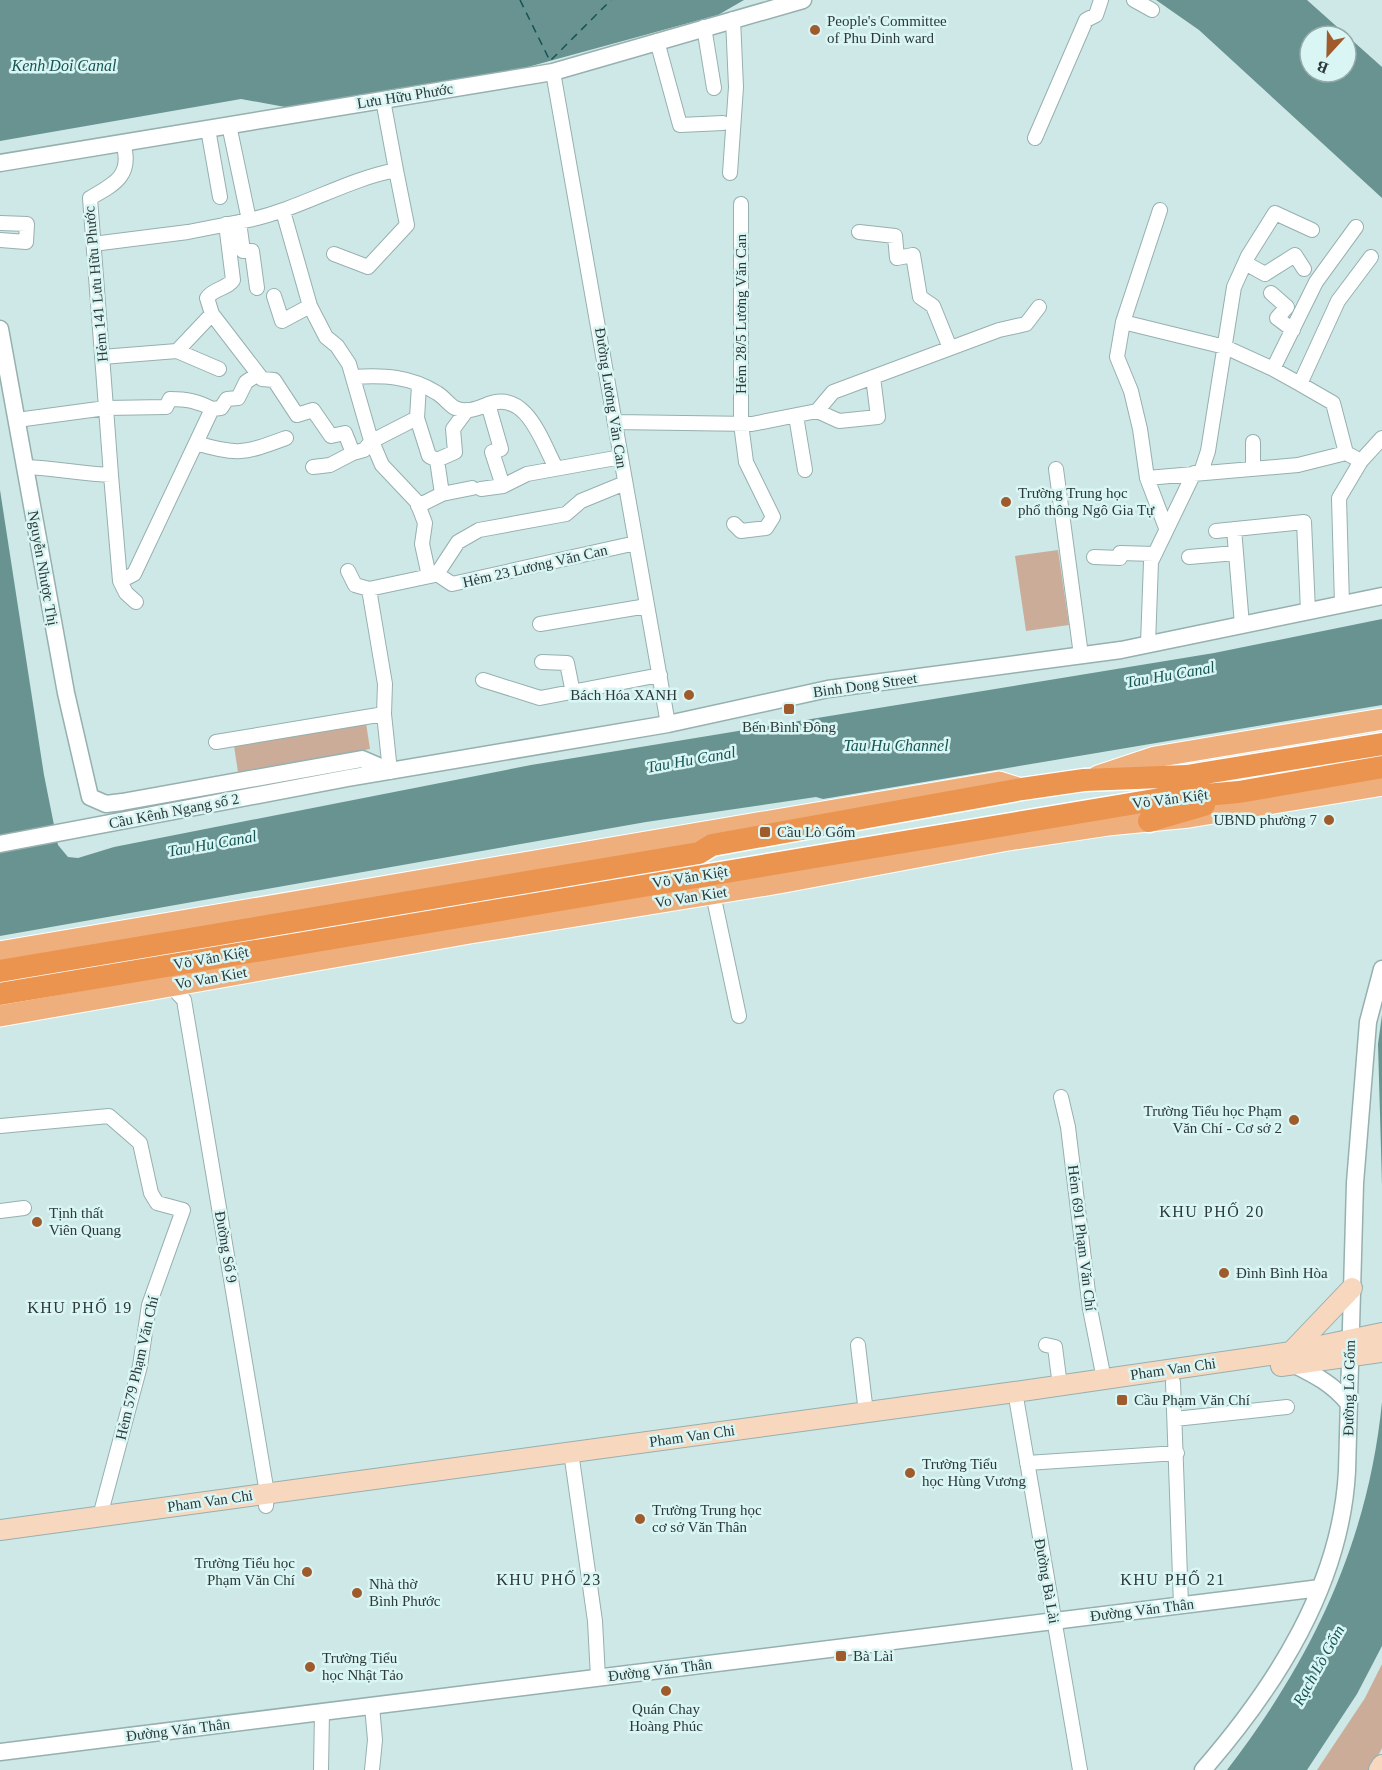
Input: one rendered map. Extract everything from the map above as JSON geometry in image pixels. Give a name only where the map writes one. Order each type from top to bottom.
[{"type":"highway","points":[[1084,780],[1382,730]]},
{"type":"highway","name":"Võ Văn Kiệt","points":[[0,971],[699,853],[712,845],[1022,789],[1084,780],[1187,776],[1382,744]]},
{"type":"highway","name":"Võ Văn Kiệt","points":[[0,994],[1160,799],[1239,792],[1382,767]]},
{"type":"highway","points":[[1149,821],[1220,801],[1239,792]]},
{"type":"main road","points":[[1084,780],[1155,757],[1382,719]]},
{"type":"main road","name":"Võ Văn Kiệt","points":[[0,952],[999,782],[1022,789]]},
{"type":"main road","name":"Vo Van Kiet","points":[[0,1016],[177,993],[196,981],[470,933],[713,894],[1008,840],[1149,821],[1189,818],[1382,785]]},
{"type":"main road","name":"Võ Văn Kiệt","points":[[0,962],[699,842],[712,845]]},
{"type":"main road","points":[[1292,1358],[1352,1287]]},
{"type":"main road","name":"Pham Van Chi","points":[[572,1458],[866,1413],[1173,1382],[1367,1345]]},
{"type":"main road","name":"Pham Van Chi","points":[[0,1542],[267,1500],[1016,1398],[1060,1386],[1104,1379],[1292,1358]]},
{"type":"main road","name":"Pham Van Chi","points":[[0,1530],[100,1516],[267,1500]]},
{"type":"main road","points":[[1380,1770],[1382,1765]]},
{"type":"street","name":"Lưu Hữu Phước","points":[[0,163],[553,72],[803,0]]},
{"type":"street","points":[[1035,138],[1086,20],[1096,15],[1101,0]]},
{"type":"street","points":[[1134,0],[1152,10]]},
{"type":"street","points":[[730,173],[736,87],[733,19]]},
{"type":"street","points":[[704,27],[714,88]]},
{"type":"street","points":[[657,41],[680,125],[723,123]]},
{"type":"street","name":"Đường Lương Văn Can","points":[[553,72],[668,724]]},
{"type":"street","points":[[334,254],[368,267],[407,225],[383,100]]},
{"type":"street","points":[[229,125],[238,222],[243,251],[252,251],[257,288]]},
{"type":"street","points":[[208,129],[220,197]]},
{"type":"street","name":"Hẻm 141 Lưu Hữu Phước","points":[[120,581],[90,198],[110,187],[123,174],[128,159],[123,143]]},
{"type":"street","points":[[93,244],[189,232],[238,222],[283,211],[370,175],[396,170]]},
{"type":"street","name":"Hẻm 28/5 Lương Văn Can","points":[[734,524],[741,531],[766,528],[773,517],[747,462],[741,424],[741,204]]},
{"type":"street","points":[[1160,210],[1123,322],[1117,357],[1133,400],[1147,478],[1166,528]]},
{"type":"street","points":[[283,211],[310,306],[326,337],[337,346],[349,364],[372,441],[382,465],[418,506],[425,523],[422,544],[433,575]]},
{"type":"street","points":[[1148,644],[1151,562],[1166,528],[1208,451],[1234,287],[1245,263],[1275,213],[1312,230]]},
{"type":"street","points":[[238,222],[233,280],[230,285],[211,292],[207,298],[212,314],[260,377]]},
{"type":"street","points":[[0,223],[27,224],[27,242],[0,240]]},
{"type":"street","points":[[1273,369],[1316,282],[1356,227]]},
{"type":"street","points":[[859,232],[895,236],[897,258],[913,255],[920,297],[933,306],[950,348]]},
{"type":"street","points":[[1245,263],[1265,274],[1295,255],[1304,269]]},
{"type":"street","points":[[1300,384],[1338,301],[1371,257]]},
{"type":"street","points":[[1271,293],[1287,307],[1277,318],[1293,330]]},
{"type":"street","points":[[274,296],[282,321],[310,306]]},
{"type":"street","points":[[615,422],[741,424],[817,411],[833,392],[999,330],[1026,324],[1039,307]]},
{"type":"street","points":[[177,351],[212,314]]},
{"type":"street","points":[[1123,322],[1225,347],[1273,369],[1334,403],[1346,453]]},
{"type":"street","name":"Nguyễn Nhược Thị","points":[[0,328],[66,693],[90,797],[106,804],[122,802],[362,759],[390,771]]},
{"type":"street","points":[[102,357],[177,351],[219,369]]},
{"type":"street","points":[[353,377],[388,375],[405,378],[438,393],[456,408],[467,410],[474,411],[501,400],[509,401],[526,412],[556,468]]},
{"type":"street","points":[[17,420],[106,408],[157,409],[166,407],[170,399],[201,402],[212,409],[221,408],[227,399],[238,398],[246,382],[260,377],[274,380],[297,415],[313,410],[331,436],[345,433],[353,453]]},
{"type":"street","points":[[817,411],[839,421],[878,417],[873,377]]},
{"type":"street","points":[[419,385],[417,418],[429,456],[437,460]]},
{"type":"street","points":[[488,404],[501,449],[492,452],[503,486]]},
{"type":"street","points":[[136,602],[126,593],[120,581],[134,574],[212,409]]},
{"type":"street","points":[[437,460],[455,452],[453,429],[467,410]]},
{"type":"street","points":[[796,416],[805,470]]},
{"type":"street","points":[[313,466],[330,465],[364,450],[372,441],[417,418]]},
{"type":"street","points":[[196,443],[228,453],[253,450],[286,438]]},
{"type":"street","points":[[1342,604],[1339,498],[1360,461],[1382,438]]},
{"type":"street","points":[[1253,442],[1253,468]]},
{"type":"street","points":[[1147,478],[1298,465],[1346,453],[1360,461]]},
{"type":"street","points":[[418,506],[442,494],[503,486],[526,474],[621,457]]},
{"type":"street","points":[[437,460],[442,494]]},
{"type":"street","points":[[26,467],[68,468],[80,474],[111,475]]},
{"type":"street","points":[[1056,469],[1081,656]]},
{"type":"street","points":[[348,571],[355,585],[369,589],[433,575],[458,542],[479,530],[566,514],[581,501],[625,483]]},
{"type":"street","points":[[1216,531],[1304,522],[1308,612]]},
{"type":"street","points":[[1234,529],[1242,625]]},
{"type":"street","name":"Hẻm 23 Lương Văn Can","points":[[433,575],[452,585],[636,543]]},
{"type":"street","points":[[1094,557],[1120,558],[1120,552],[1155,554]]},
{"type":"street","points":[[1189,557],[1236,553]]},
{"type":"street","points":[[369,589],[385,684],[384,714],[390,771]]},
{"type":"street","name":"Binh Dong Street","points":[[348,778],[668,724],[828,689],[1081,656],[1382,596]]},
{"type":"street","points":[[540,624],[647,606]]},
{"type":"street","points":[[542,662],[567,663],[573,693]]},
{"type":"street","points":[[483,680],[540,698],[660,675]]},
{"type":"street","points":[[216,742],[384,714]]},
{"type":"street","name":"Cầu Kênh Ngang số 2","points":[[0,844],[348,778]]},
{"type":"street","points":[[713,894],[739,1016]]},
{"type":"street","name":"Đường Lò Gốm","points":[[1203,1770],[1266,1690],[1294,1644],[1320,1588],[1345,1503],[1349,1404],[1367,1345],[1352,1287],[1354,1204],[1365,1046],[1373,999],[1382,969]]},
{"type":"street","name":"Đường Số 9","points":[[177,993],[267,1500]]},
{"type":"street","name":"Hẻm 691 Phạm Văn Chí","points":[[1061,1097],[1068,1127],[1090,1310],[1104,1379]]},
{"type":"street","name":"Hẻm 579 Phạm Văn Chí","points":[[0,1126],[109,1116],[140,1143],[151,1193],[158,1203],[183,1210],[149,1305],[140,1366],[100,1516]]},
{"type":"street","points":[[0,1211],[24,1208]]},
{"type":"street","points":[[858,1345],[866,1413]]},
{"type":"street","points":[[1046,1345],[1056,1347],[1060,1386]]},
{"type":"street","points":[[1292,1358],[1331,1385],[1349,1404]]},
{"type":"street","points":[[1173,1382],[1181,1605]]},
{"type":"street","name":"Đường Bà Lài","points":[[1016,1398],[1080,1770]]},
{"type":"street","points":[[1175,1419],[1287,1407]]},
{"type":"street","points":[[1027,1463],[1177,1453]]},
{"type":"street","points":[[572,1458],[595,1621],[598,1678]]},
{"type":"street","name":"Đường Văn Thân","points":[[0,1752],[1320,1588]]},
{"type":"street","points":[[372,1706],[375,1740],[372,1770]]},
{"type":"street","points":[[321,1770],[322,1712]]},
{"type":"shaded area","points":[[1058,550],[1069,625],[1026,631],[1015,556]]},
{"type":"shaded area","points":[[366,723],[370,749],[238,772],[234,746]]},
{"type":"shaded area","points":[[1382,1664],[1382,1748],[1371,1770],[1317,1770],[1365,1698]]},
{"type":"water","name":"Kenh Doi Canal","points":[[0,0],[744,0],[718,15],[513,71],[296,109],[241,99],[0,141]]},
{"type":"water","points":[[1156,0],[1307,0],[1334,24],[1298,24],[1298,84],[1358,84],[1358,46],[1382,67],[1382,198],[1199,30]]},
{"type":"water","name":"Tau Hu Channel","points":[[0,490],[44,775],[58,845],[68,857],[78,858],[114,847],[531,765],[1214,653],[1382,619],[1382,705],[823,799],[816,797],[646,822],[0,936]]},
{"type":"water","points":[[1382,1015],[1382,1185],[1378,1044]]},
{"type":"water","name":"Rạch Lò Gốm","points":[[1382,1402],[1382,1646],[1357,1694],[1307,1770],[1227,1770],[1285,1686],[1310,1642],[1331,1597],[1364,1503],[1375,1454]]},
{"type":"ferry route","points":[[520,0],[550,61],[611,0]]},
{"type":"place","name":"People's Committee of Phu Dinh ward","points":[[815,30]]},
{"type":"place","name":"Trường Trung học phổ thông Ngô Gia Tự","points":[[1006,502]]},
{"type":"place","name":"Bách Hóa XANH","points":[[689,695]]},
{"type":"place","name":"Bến Bình Đông","points":[[789,709]]},
{"type":"place","name":"UBND phường 7","points":[[1329,820]]},
{"type":"place","name":"Cầu Lò Gốm","points":[[765,832]]},
{"type":"place","name":"Trường Tiểu học Phạm Văn Chí - Cơ sở 2","points":[[1294,1120]]},
{"type":"place","name":"Tịnh thất Viên Quang","points":[[37,1222]]},
{"type":"place","name":"Đình Bình Hòa","points":[[1224,1273]]},
{"type":"place","name":"Cầu Phạm Văn Chí","points":[[1122,1400]]},
{"type":"place","name":"Trường Tiểu học Hùng Vương","points":[[910,1473]]},
{"type":"place","name":"Trường Trung học cơ sở Văn Thân","points":[[640,1519]]},
{"type":"place","name":"Trường Tiểu học Phạm Văn Chí","points":[[307,1572]]},
{"type":"place","name":"Nhà thờ Bình Phước","points":[[357,1593]]},
{"type":"place","name":"Bà Lài","points":[[841,1656]]},
{"type":"place","name":"Trường Tiểu học Nhật Tảo","points":[[310,1667]]},
{"type":"place","name":"Quán Chay Hoàng Phúc","points":[[666,1691]]},
{"type":"district","name":"KHU PHỐ 20","points":[[1212,1211]]},
{"type":"district","name":"KHU PHỐ 19","points":[[80,1307]]},
{"type":"district","name":"KHU PHỐ 23","points":[[549,1579]]},
{"type":"district","name":"KHU PHỐ 21","points":[[1173,1579]]},
{"type":"water label","name":"Tau Hu Canal","points":[[1170,674]]},
{"type":"water label","name":"Tau Hu Canal","points":[[691,759]]},
{"type":"water label","name":"Tau Hu Canal","points":[[212,843]]}]
